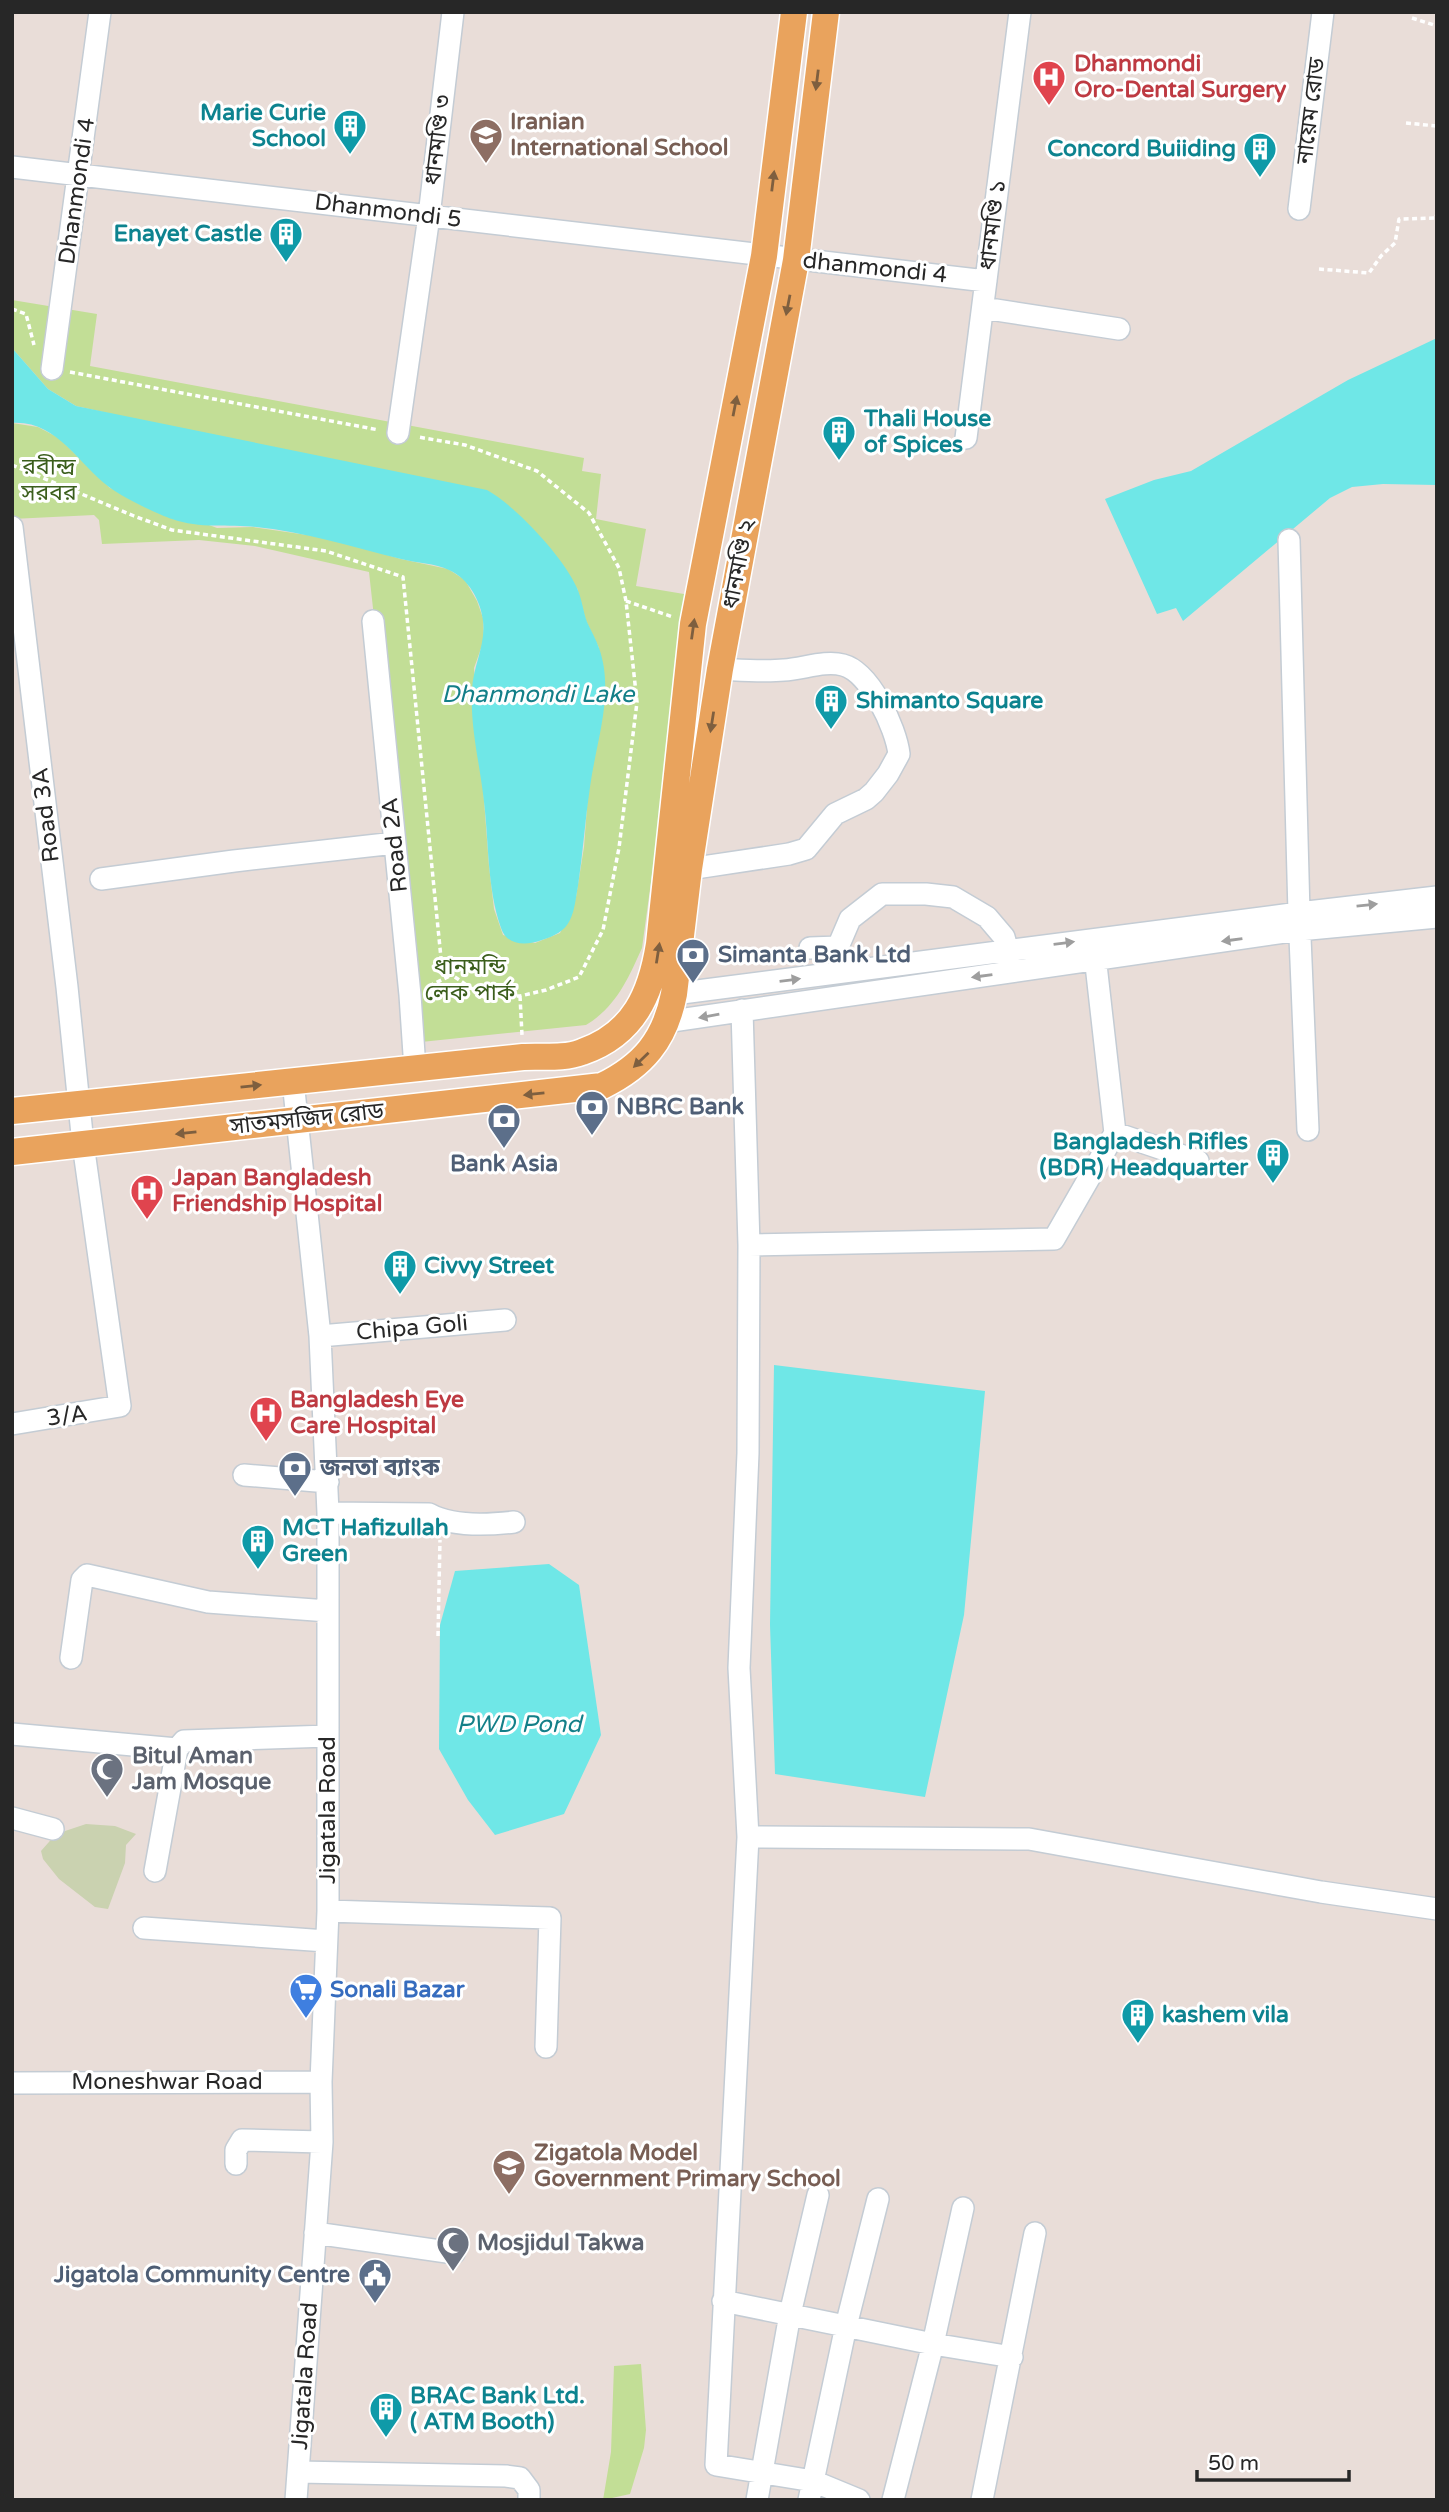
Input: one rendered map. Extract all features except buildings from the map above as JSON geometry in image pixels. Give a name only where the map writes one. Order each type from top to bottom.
[{"type":"main road","name":"ধানমণ্ডি ২","points":[[596,1046],[624,1026],[644,1001],[659,944],[693,624],[764,256],[794,12]]},
{"type":"main road","name":"ধানমণ্ডি ২","points":[[602,1086],[637,1066],[650,1052],[665,1022],[674,994],[720,669],[796,260],[825,12]]},
{"type":"main road","points":[[644,1001],[674,994]]},
{"type":"main road","points":[[644,1001],[665,1022]]},
{"type":"main road","name":"সাতমসজিদ রোড","points":[[12,1111],[523,1057],[562,1056],[582,1053],[596,1046]]},
{"type":"main road","name":"সাতমসজিদ রোড","points":[[12,1152],[602,1086]]},
{"type":"street","name":"Dhanmondi 4","points":[[52,369],[100,12]]},
{"type":"street","name":"ধানমণ্ডি ৩","points":[[398,433],[429,216],[453,12]]},
{"type":"street","name":"ধানমণ্ডি ১","points":[[966,438],[1020,12]]},
{"type":"street","name":"নায়েম রোড","points":[[1299,209],[1323,12]]},
{"type":"street","name":"Dhanmondi 5","points":[[12,167],[764,256]]},
{"type":"street","name":"dhanmondi 4","points":[[764,256],[986,281]]},
{"type":"street","points":[[982,308],[1119,329]]},
{"type":"street","name":"Road 3A","points":[[12,527],[67,987],[78,1104],[120,1406]]},
{"type":"street","points":[[1289,540],[1299,922],[1308,1130]]},
{"type":"street","name":"Road 2A","points":[[373,621],[415,1069]]},
{"type":"street","points":[[690,869],[806,849],[835,814],[866,799],[874,792],[888,774],[898,754],[891,723],[879,701],[869,686],[846,665],[768,671],[720,669]]},
{"type":"street","points":[[102,879],[395,843]]},
{"type":"street","points":[[810,948],[838,947],[850,919],[883,894],[926,894],[953,898],[987,917],[1004,937],[1013,972]]},
{"type":"street","points":[[674,994],[1008,950],[1094,949],[1299,922],[1437,897]]},
{"type":"street","points":[[1299,922],[1437,917]]},
{"type":"street","points":[[665,1022],[1013,972],[1094,949]]},
{"type":"street","points":[[749,1245],[1054,1239],[1115,1133],[1094,949]]},
{"type":"street","points":[[743,1010],[749,1245],[748,1453],[738,1668],[748,1837],[716,2465],[763,2471],[811,2491],[859,2500]]},
{"type":"street","name":"Jigatala Road","points":[[293,1082],[320,1336],[328,1482],[328,1911],[321,2082],[322,2142],[296,2500]]},
{"type":"street","points":[[1115,1133],[1198,1161]]},
{"type":"street","name":"Chipa Goli","points":[[320,1336],[505,1320]]},
{"type":"street","name":"3/A","points":[[12,1424],[120,1406]]},
{"type":"street","points":[[243,1475],[328,1482]]},
{"type":"street","points":[[328,1513],[429,1514],[441,1520],[495,1524],[514,1522]]},
{"type":"street","points":[[71,1658],[82,1580],[87,1575],[208,1602],[328,1611]]},
{"type":"street","points":[[12,1734],[177,1749]]},
{"type":"street","points":[[155,1871],[177,1749],[184,1741],[328,1736]]},
{"type":"street","points":[[12,1818],[53,1829]]},
{"type":"street","points":[[748,1837],[1029,1839],[1321,1892],[1437,1909]]},
{"type":"street","points":[[328,1911],[550,1919],[546,2047]]},
{"type":"street","points":[[144,1928],[326,1941]]},
{"type":"street","name":"Moneshwar Road","points":[[12,2083],[321,2082]]},
{"type":"street","points":[[236,2164],[236,2150],[242,2140],[322,2142]]},
{"type":"street","points":[[757,2500],[790,2314],[818,2195]]},
{"type":"street","points":[[811,2491],[846,2326],[878,2199]]},
{"type":"street","points":[[892,2500],[933,2344],[963,2208]]},
{"type":"street","points":[[315,2233],[454,2253]]},
{"type":"street","points":[[982,2500],[1035,2233]]},
{"type":"street","points":[[723,2301],[933,2344],[1012,2357]]},
{"type":"street","points":[[298,2472],[506,2476],[520,2478],[529,2490],[529,2500]]},
{"type":"path","points":[[1412,18],[1437,26]]},
{"type":"path","points":[[1406,123],[1437,126]]},
{"type":"path","points":[[1319,269],[1369,273],[1395,243],[1399,219],[1436,218],[1437,213]]},
{"type":"path","points":[[626,601],[693,624]]},
{"type":"path","points":[[520,996],[523,1057]]},
{"type":"path","points":[[438,1636],[441,1520]]},
{"type":"green space","name":"ধানমন্ডি লেক পার্ক","points":[[12,300],[97,314],[90,366],[584,458],[582,471],[601,474],[596,519],[646,529],[636,586],[690,595],[642,948],[620,991],[596,1018],[586,1025],[421,1042],[369,572],[255,546],[199,540],[102,544],[99,520],[94,515],[12,519],[12,423],[38,427],[59,438],[110,488],[217,528],[253,527],[328,538],[448,569],[465,580],[483,618],[484,640],[474,668],[494,909],[503,935],[535,943],[560,933],[576,897],[584,847],[599,648],[586,621],[577,588],[125,417],[76,406],[48,389],[12,348]]},
{"type":"green space","points":[[86,1824],[115,1826],[136,1834],[126,1845],[125,1863],[108,1909],[95,1907],[59,1879],[43,1859],[41,1851],[56,1834]]},
{"type":"green space","points":[[641,2364],[646,2430],[644,2448],[630,2494],[603,2500],[611,2452],[614,2366]]},
{"type":"water","points":[[1437,338],[1437,485],[1383,484],[1352,487],[1330,498],[1183,621],[1176,608],[1157,614],[1105,499],[1154,480],[1191,471],[1348,380]]},
{"type":"water","name":"Dhanmondi Lake","points":[[12,348],[48,389],[76,406],[487,490],[538,534],[562,562],[577,588],[587,622],[599,648],[605,682],[603,718],[590,787],[578,886],[573,912],[565,928],[536,942],[518,943],[504,934],[496,913],[472,718],[473,681],[483,639],[483,621],[480,606],[468,584],[456,574],[438,566],[311,536],[275,529],[182,522],[122,496],[98,478],[54,436],[28,424],[12,423]]},
{"type":"water","points":[[774,1365],[985,1391],[964,1615],[925,1797],[775,1774],[770,1625]]},
{"type":"water","name":"PWD Pond","points":[[549,1564],[579,1585],[601,1735],[564,1814],[495,1835],[468,1800],[439,1749],[440,1625],[455,1571]]},
{"type":"place","name":"Dhanmondi Oro-Dental Surgery","points":[[1049,107]]},
{"type":"place","name":"Marie Curie School","points":[[350,156]]},
{"type":"place","name":"Iranian International School","points":[[486,165]]},
{"type":"place","name":"Concord Buiiding","points":[[1260,179]]},
{"type":"place","name":"Enayet Castle","points":[[286,264]]},
{"type":"place","name":"Thali House of Spices","points":[[839,462]]},
{"type":"place","name":"Shimanto Square","points":[[831,731]]},
{"type":"place","name":"Simanta Bank Ltd","points":[[693,985]]},
{"type":"place","name":"NBRC Bank","points":[[592,1137]]},
{"type":"place","name":"Bank Asia","points":[[504,1150]]},
{"type":"place","name":"Bangladesh Rifles (BDR) Headquarter","points":[[1273,1185]]},
{"type":"place","name":"Japan Bangladesh Friendship Hospital","points":[[147,1221]]},
{"type":"place","name":"Civvy Street","points":[[400,1296]]},
{"type":"place","name":"Bangladesh Eye Care Hospital","points":[[266,1443]]},
{"type":"place","name":"জনতা ব্যাংক","points":[[295,1498]]},
{"type":"place","name":"MCT Hafizullah Green","points":[[258,1571]]},
{"type":"place","name":"Bitul Aman Jam Mosque","points":[[107,1799]]},
{"type":"place","name":"Sonali Bazar","points":[[306,2020]]},
{"type":"place","name":"kashem vila","points":[[1138,2045]]},
{"type":"place","name":"Zigatola Model Government Primary School","points":[[509,2196]]},
{"type":"place","name":"Mosjidul Takwa","points":[[453,2273]]},
{"type":"place","name":"Jigatola Community Centre","points":[[375,2305]]},
{"type":"place","name":"BRAC Bank Ltd. ( ATM Booth)","points":[[386,2439]]},
{"type":"park label","name":"রবীন্দ্র সরবর","points":[[49,480]]}]
